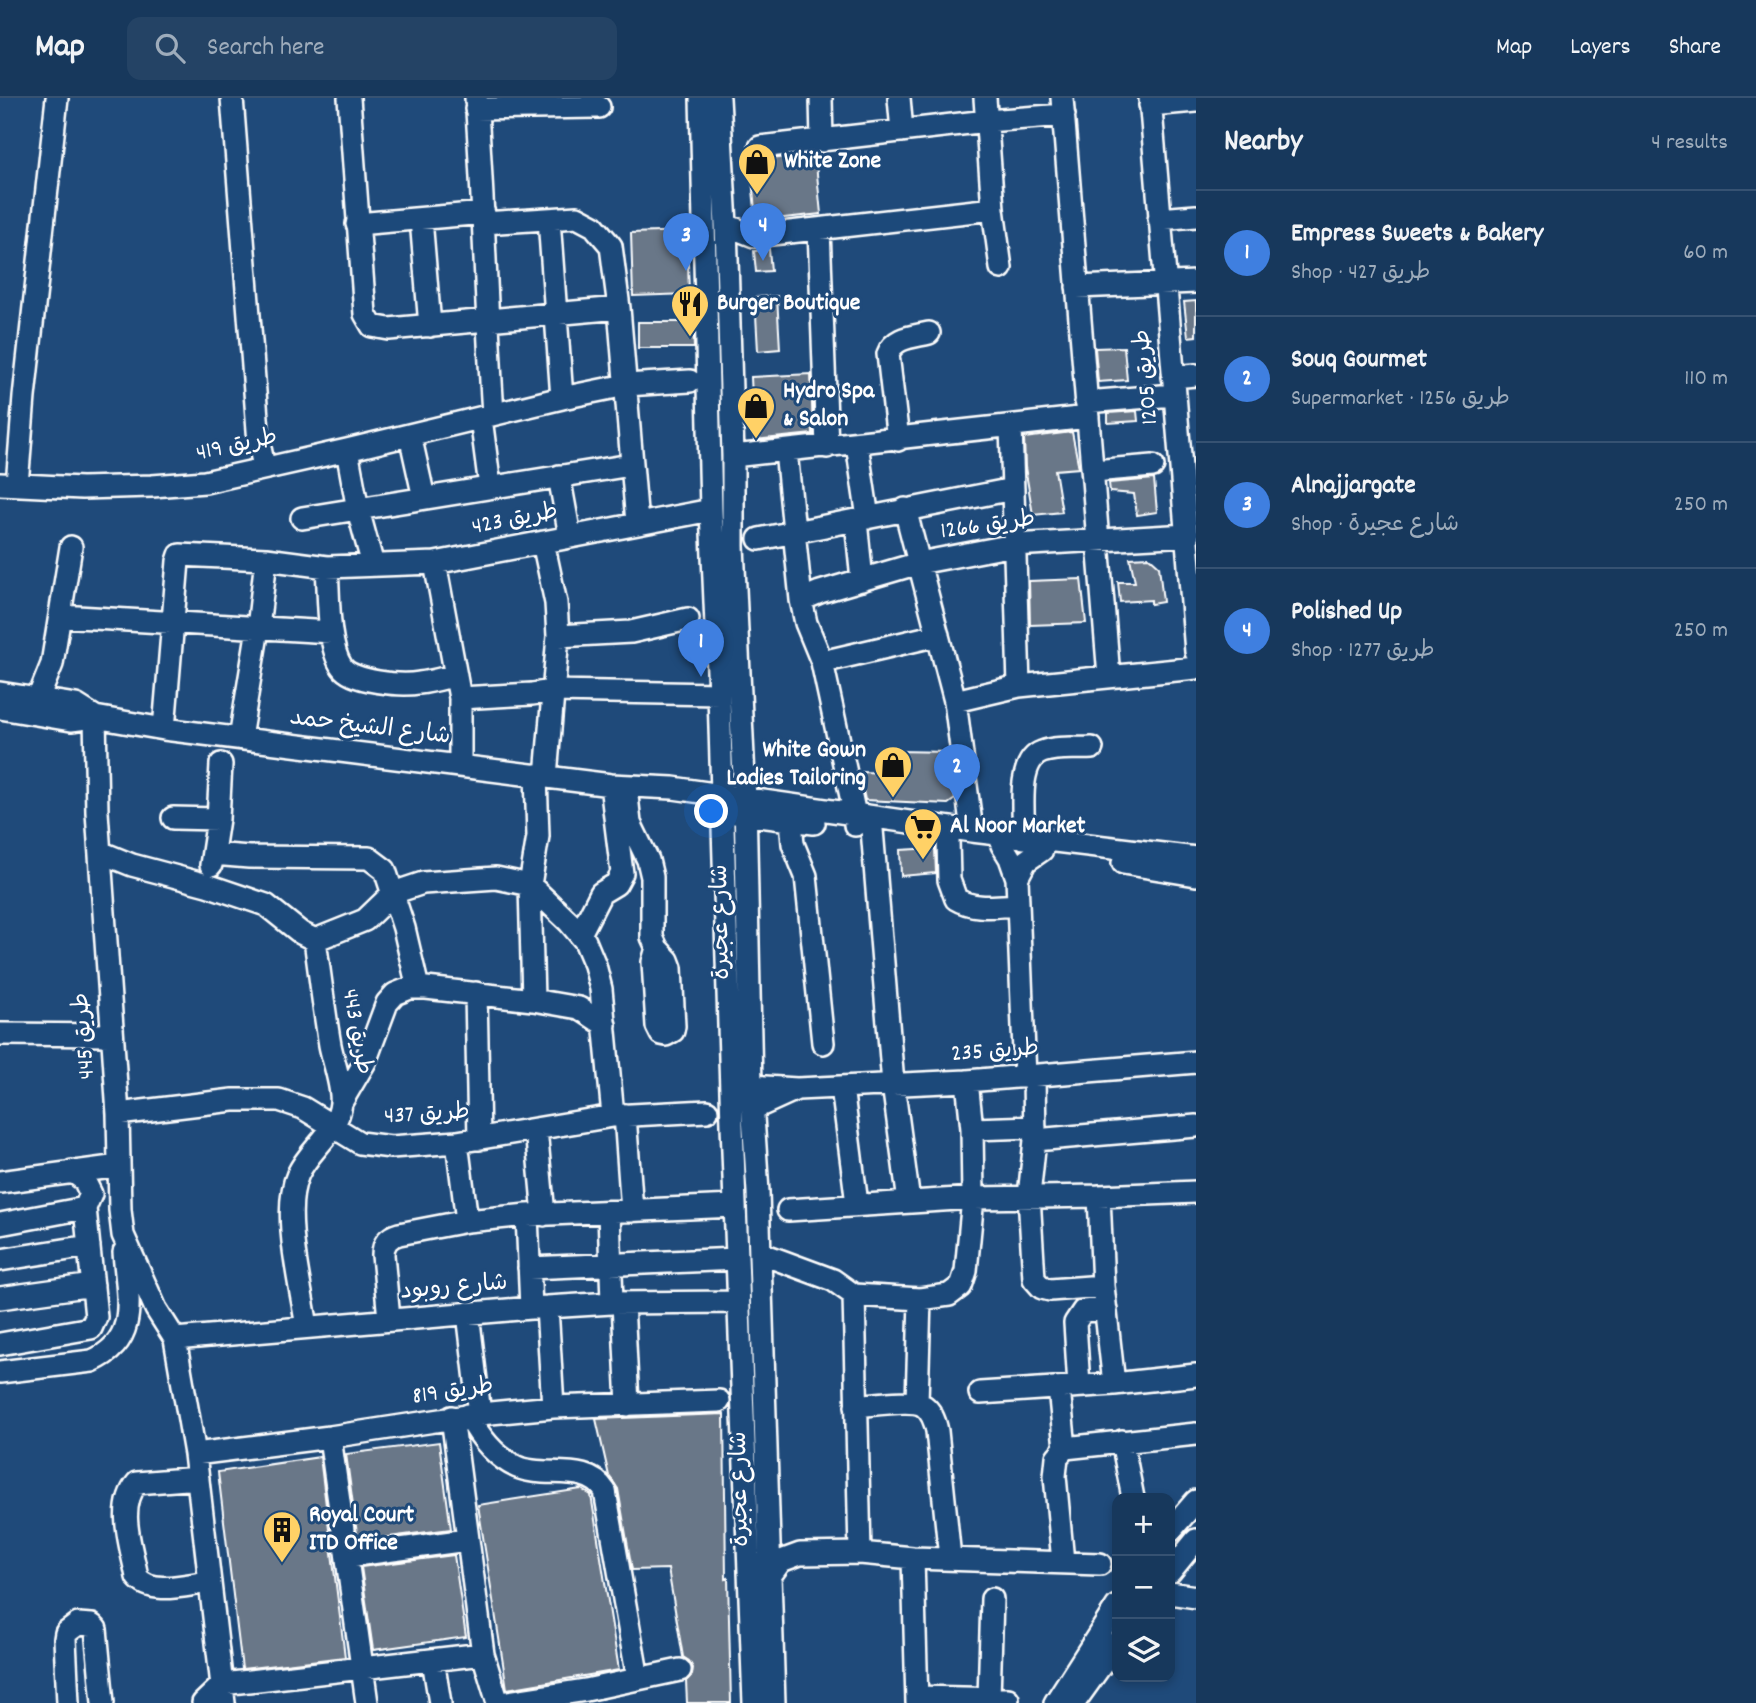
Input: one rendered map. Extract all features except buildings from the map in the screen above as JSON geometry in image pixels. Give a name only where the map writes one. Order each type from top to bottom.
[{"type":"street","points":[[9,485],[25,385],[57,98]]},
{"type":"street","points":[[232,98],[258,429],[264,467]]},
{"type":"street","points":[[349,98],[365,314],[372,326],[388,329],[430,326],[619,308]]},
{"type":"street","name":"شارع عجيرة","points":[[701,98],[702,388],[711,510],[719,694],[741,1411],[754,1703]]},
{"type":"street","name":"شارع عجيرة","points":[[719,98],[726,225],[733,547],[745,807],[751,1086],[758,1192],[774,1703]]},
{"type":"street","points":[[821,98],[822,141]]},
{"type":"street","points":[[899,98],[902,131]]},
{"type":"street","points":[[985,98],[993,209],[1001,268]]},
{"type":"street","points":[[1150,101],[1196,101]]},
{"type":"street","name":"طريق 1205","points":[[1150,101],[1173,386],[1190,494],[1188,535],[1193,564],[1196,652]]},
{"type":"street","points":[[490,487],[484,218],[476,104],[598,107]]},
{"type":"street","points":[[760,148],[987,121],[1063,106],[1109,677]]},
{"type":"street","points":[[726,225],[754,236],[993,209]]},
{"type":"street","points":[[1159,219],[1196,216]]},
{"type":"street","points":[[357,223],[421,219],[577,217],[594,226],[611,246],[619,308],[637,523]]},
{"type":"street","points":[[421,219],[430,326]]},
{"type":"street","points":[[549,219],[562,398]]},
{"type":"street","points":[[819,229],[827,447]]},
{"type":"street","points":[[726,256],[754,236]]},
{"type":"street","points":[[1077,287],[1196,282]]},
{"type":"street","points":[[898,440],[888,354],[897,341],[929,333]]},
{"type":"street","points":[[733,456],[1011,426],[1087,410],[1173,386],[1196,375]]},
{"type":"street","name":"طريق 419","points":[[9,485],[82,488],[205,482],[562,398],[626,386],[702,388]]},
{"type":"street","points":[[1011,426],[1019,686]]},
{"type":"street","points":[[410,435],[424,498]]},
{"type":"street","points":[[857,444],[862,519],[862,580]]},
{"type":"street","points":[[347,450],[358,510],[373,565]]},
{"type":"street","points":[[786,451],[801,600],[806,622],[822,662],[863,822],[909,1202]]},
{"type":"street","points":[[302,518],[631,465]]},
{"type":"street","points":[[1093,471],[1153,466]]},
{"type":"street","points":[[559,475],[570,536]]},
{"type":"street","points":[[759,539],[1013,489]]},
{"type":"street","points":[[905,509],[955,701],[972,831]]},
{"type":"street","name":"طريق 423","points":[[173,622],[180,555],[265,559],[327,566],[435,563],[711,510]]},
{"type":"street","name":"طريق 1266","points":[[801,600],[919,563],[1014,545],[1188,535]]},
{"type":"street","points":[[533,1000],[530,885],[538,836],[541,776],[558,636],[556,603],[543,542]]},
{"type":"street","points":[[9,709],[38,699],[52,664],[71,547]]},
{"type":"street","points":[[240,738],[258,628],[265,559]]},
{"type":"street","points":[[435,563],[460,698],[460,765]]},
{"type":"street","points":[[327,566],[331,632],[340,665],[348,674],[396,684],[418,684],[456,675]]},
{"type":"street","points":[[60,616],[331,632]]},
{"type":"street","points":[[558,636],[631,632],[688,619]]},
{"type":"street","points":[[164,729],[173,622]]},
{"type":"street","points":[[822,662],[938,635]]},
{"type":"street","points":[[955,701],[1019,686],[1196,668]]},
{"type":"street","points":[[460,698],[553,691],[719,694]]},
{"type":"street","name":"شارع الشيخ حمد","points":[[0,693],[76,705],[95,717]]},
{"type":"street","name":"شارع الشيخ حمد","points":[[9,709],[71,720],[95,717],[164,729],[625,787],[673,788],[745,807],[863,822],[972,831],[1196,858]]},
{"type":"street","name":"طريق 445","points":[[95,717],[97,812],[118,1114],[123,1235],[156,1308],[175,1339]]},
{"type":"street","points":[[1024,838],[1024,782],[1027,766],[1033,756],[1045,750],[1092,748]]},
{"type":"street","points":[[208,885],[218,818],[221,764]]},
{"type":"street","points":[[580,934],[601,893],[621,879],[625,787]]},
{"type":"street","points":[[625,787],[630,823],[649,860],[652,877],[652,937],[657,948]]},
{"type":"street","name":"شارع الشيخ حمد","points":[[745,807],[791,820],[863,822],[947,839],[1042,850],[1196,874]]},
{"type":"street","points":[[173,818],[218,818]]},
{"type":"street","points":[[791,820],[793,844],[806,877],[823,1043]]},
{"type":"street","points":[[947,839],[949,880],[956,900],[979,906],[1018,905]]},
{"type":"street","points":[[1002,845],[1017,878],[1035,1134],[1029,1196],[1036,1284],[1050,1290],[1103,1286]]},
{"type":"street","points":[[1017,878],[1026,861],[1042,850]]},
{"type":"street","points":[[100,852],[132,865],[208,885],[265,905],[301,933],[315,940],[365,920],[393,893],[423,883],[496,878],[530,885],[580,934],[596,965],[632,1211]]},
{"type":"street","points":[[213,854],[369,858],[385,870],[404,928],[418,988]]},
{"type":"street","name":"طريق 443","points":[[307,1327],[291,1224],[291,1200],[298,1174],[324,1137],[335,1127],[342,1101],[315,940]]},
{"type":"street","points":[[342,1101],[365,1062],[387,1003],[396,994],[410,988],[476,993],[579,1008],[605,1025]]},
{"type":"street","points":[[579,1008],[601,989]]},
{"type":"street","points":[[476,993],[479,1139]]},
{"type":"street","points":[[0,1034],[111,1035]]},
{"type":"street","points":[[332,1053],[342,1061],[352,1064],[365,1062]]},
{"type":"street","name":"طريق 235","points":[[751,1086],[797,1089],[967,1081],[1196,1062]]},
{"type":"street","points":[[760,1252],[833,1280],[854,1295],[920,1299],[949,1295],[961,1286],[966,1271],[973,1198],[972,1129],[967,1081]]},
{"type":"street","points":[[842,1087],[857,1204]]},
{"type":"street","name":"طريق 235","points":[[753,1109],[797,1089]]},
{"type":"street","name":"طريق 437","points":[[118,1114],[233,1100],[279,1100],[303,1108],[360,1143],[391,1147],[479,1139],[619,1115],[707,1111],[731,1101]]},
{"type":"street","points":[[707,1111],[732,1125]]},
{"type":"street","points":[[972,1129],[1035,1134],[1196,1126]]},
{"type":"street","points":[[536,1129],[536,1215],[528,1268],[539,1308],[553,1407]]},
{"type":"street","points":[[457,1142],[467,1221]]},
{"type":"street","points":[[0,1182],[119,1166]]},
{"type":"street","points":[[0,1344],[91,1328],[96,1317],[85,1208],[91,1194],[84,1180],[72,1171]]},
{"type":"street","points":[[758,1192],[788,1210]]},
{"type":"street","points":[[759,1220],[788,1210],[857,1204],[1196,1192]]},
{"type":"street","points":[[1099,1196],[1103,1286],[1114,1384]]},
{"type":"street","points":[[389,1319],[383,1247],[391,1236],[467,1221],[536,1215],[735,1206]]},
{"type":"street","points":[[0,1224],[85,1208]]},
{"type":"street","points":[[608,1212],[628,1405]]},
{"type":"street","points":[[0,1372],[92,1361],[116,1346],[124,1335],[128,1321],[123,1235]]},
{"type":"street","points":[[0,1260],[89,1246]]},
{"type":"street","points":[[528,1268],[737,1259]]},
{"type":"street","points":[[0,1298],[93,1284]]},
{"type":"street","points":[[854,1295],[860,1553]]},
{"type":"street","points":[[917,1402],[920,1299]]},
{"type":"street","name":"شارع روبود","points":[[175,1339],[539,1308],[617,1303],[738,1302]]},
{"type":"street","points":[[1063,1562],[1055,1476],[1058,1457],[1065,1448],[1075,1324],[1083,1311],[1106,1309]]},
{"type":"street","points":[[468,1313],[467,1541],[483,1654],[500,1703],[680,1670]]},
{"type":"street","points":[[175,1339],[195,1454],[223,1694]]},
{"type":"street","points":[[719,1401],[741,1373]]},
{"type":"street","points":[[980,1393],[1114,1384],[1196,1375]]},
{"type":"street","name":"طريق 819","points":[[195,1454],[330,1437],[467,1415],[553,1407],[719,1401],[741,1411]]},
{"type":"street","points":[[856,1406],[917,1402],[933,1417],[937,1431],[950,1558]]},
{"type":"street","points":[[467,1415],[480,1438],[515,1466],[535,1472],[590,1477],[599,1482],[605,1490],[638,1679]]},
{"type":"street","points":[[1065,1448],[1196,1434]]},
{"type":"street","points":[[330,1437],[368,1703]]},
{"type":"street","points":[[1122,1441],[1132,1493]]},
{"type":"street","points":[[198,1478],[137,1483],[128,1493],[125,1509],[137,1577],[142,1584],[153,1588],[210,1582]]},
{"type":"street","points":[[1175,1525],[1196,1501]]},
{"type":"street","points":[[769,1540],[800,1554]]},
{"type":"street","points":[[348,1556],[467,1541]]},
{"type":"street","points":[[1175,1567],[1194,1550]]},
{"type":"street","points":[[770,1576],[781,1561],[800,1554],[860,1553],[913,1558],[1100,1564]]},
{"type":"street","points":[[913,1558],[917,1700],[999,1698],[992,1599]]},
{"type":"street","points":[[1175,1594],[1196,1597]]},
{"type":"street","points":[[1055,1703],[1112,1614]]},
{"type":"street","points":[[68,1703],[65,1639],[66,1633],[78,1624],[92,1625],[96,1629],[103,1703]]},
{"type":"street","points":[[1074,1703],[1112,1650]]},
{"type":"street","points":[[203,1703],[223,1694],[362,1668],[483,1654]]},
{"type":"street","points":[[433,1660],[440,1703]]},
{"type":"place","name":"White Zone","points":[[757,196]]},
{"type":"place","name":"Polished Up","points":[[763,261]]},
{"type":"place","name":"Alnajjargate","points":[[686,271]]},
{"type":"place","name":"Burger Boutique","points":[[690,338]]},
{"type":"place","name":"Hydro Spa & Salon","points":[[756,440]]},
{"type":"place","name":"Empress Sweets & Bakery","points":[[701,677]]},
{"type":"place","name":"White Gown Ladies Tailoring","points":[[893,799]]},
{"type":"place","name":"Souq Gourmet","points":[[957,802]]},
{"type":"place","name":"Al Noor Market","points":[[923,861]]},
{"type":"place","name":"Royal Court ITD Office","points":[[282,1564]]}]
